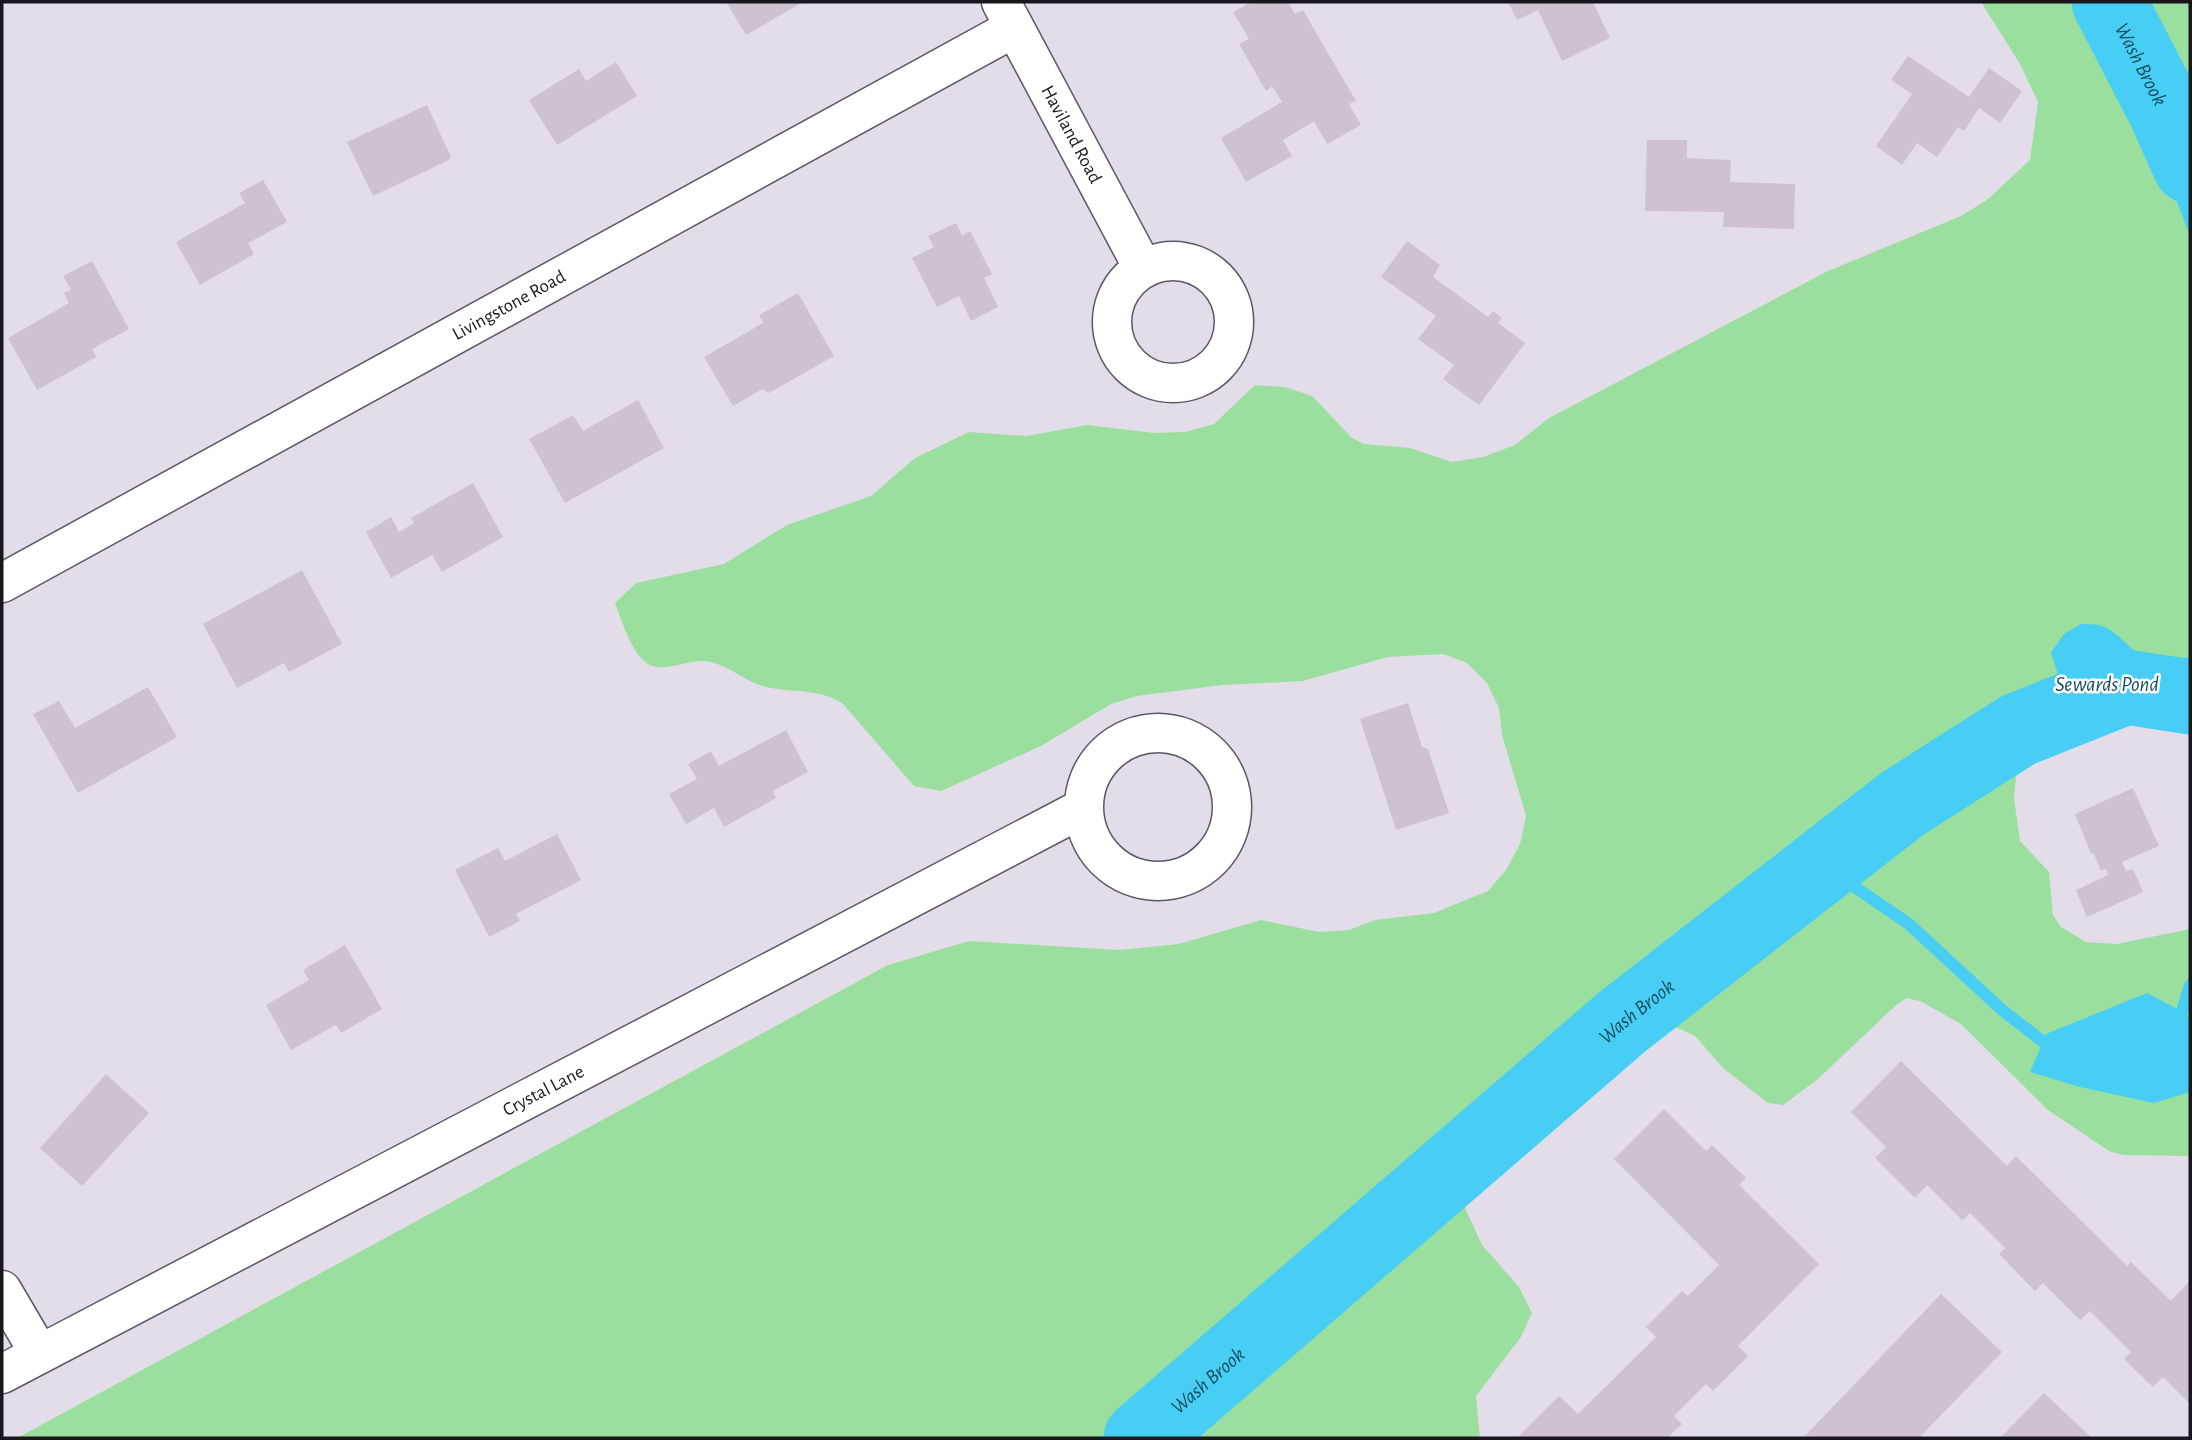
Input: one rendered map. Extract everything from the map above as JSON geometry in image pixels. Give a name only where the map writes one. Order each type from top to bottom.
[{"type":"street","name":"Haviland Road","points":[[1008,15],[1143,268]]},
{"type":"street","name":"Livingstone Road","points":[[2,583],[1008,15]]},
{"type":"street","name":"Crystal Lane","points":[[2,1374],[1083,808]]},
{"type":"street","points":[[2,1290],[39,1353]]},
{"type":"green space","points":[[1981,2],[2190,2],[2190,717],[2108,706],[2020,739],[2014,798],[2020,841],[2049,872],[2053,915],[2061,927],[2086,942],[2117,944],[2190,929],[2190,1156],[2123,1155],[2109,1151],[2048,1110],[1961,1024],[1920,1001],[1906,998],[1894,1007],[1818,1079],[1783,1105],[1768,1103],[1724,1069],[1695,1036],[1669,1024],[1643,1037],[1603,1079],[1554,1113],[1472,1195],[1465,1208],[1482,1245],[1519,1287],[1532,1313],[1521,1337],[1476,1396],[1480,1438],[17,1438],[888,965],[969,941],[1119,950],[1179,944],[1261,920],[1319,932],[1349,930],[1375,920],[1434,913],[1488,891],[1506,870],[1520,844],[1526,816],[1502,735],[1499,708],[1487,683],[1467,663],[1443,654],[1388,657],[1303,681],[1222,685],[1137,696],[1111,704],[1041,746],[941,791],[914,786],[843,704],[825,695],[766,687],[710,662],[695,661],[660,667],[648,664],[632,645],[615,603],[636,583],[724,564],[787,525],[871,496],[915,458],[969,432],[1027,436],[1087,425],[1154,433],[1185,432],[1214,424],[1255,385],[1285,387],[1312,396],[1352,438],[1364,444],[1410,448],[1452,462],[1483,457],[1515,445],[1549,418],[1828,271],[1961,216],[1987,200],[2030,160],[2038,102],[2020,64]]},
{"type":"water","points":[[2190,128],[2190,236],[2168,178],[2180,145]]},
{"type":"water","name":"Sewards Pond","points":[[2081,624],[2105,627],[2145,656],[2190,657],[2190,730],[2149,724],[2077,732],[2051,653],[2064,634]]},
{"type":"water","points":[[2147,993],[2183,1012],[2190,1019],[2190,1092],[2154,1103],[2080,1087],[2030,1072],[2046,1034]]},
{"type":"building","points":[[726,2],[803,2],[746,35]]},
{"type":"building","points":[[1251,2],[1288,2],[1295,14],[1303,10],[1356,101],[1349,104],[1361,125],[1327,144],[1314,121],[1283,140],[1292,156],[1246,182],[1221,138],[1282,102],[1272,86],[1266,91],[1239,44],[1249,39],[1233,12]]},
{"type":"building","points":[[1508,2],[1593,2],[1610,38],[1562,61],[1538,10],[1517,20]]},
{"type":"building","points":[[1908,56],[1969,97],[1989,68],[2022,91],[2000,123],[1979,108],[1964,131],[1958,127],[1937,157],[1917,143],[1902,165],[1876,146],[1912,94],[1891,80]]},
{"type":"building","points":[[616,62],[637,96],[557,145],[529,100],[579,69],[586,81]]},
{"type":"building","points":[[427,105],[451,157],[373,196],[347,142]]},
{"type":"building","points":[[1647,140],[1687,140],[1687,158],[1731,160],[1730,182],[1795,184],[1794,229],[1723,227],[1724,212],[1645,211]]},
{"type":"building","points":[[263,180],[287,222],[248,243],[254,254],[200,285],[176,242],[245,203],[239,193]]},
{"type":"building","points":[[956,223],[962,236],[970,231],[992,274],[984,278],[998,307],[971,321],[959,296],[937,307],[912,258],[934,247],[928,236]]},
{"type":"building","points":[[1407,241],[1440,265],[1433,277],[1488,317],[1493,311],[1502,318],[1498,323],[1525,343],[1479,405],[1443,379],[1454,365],[1418,339],[1436,316],[1381,277]]},
{"type":"building","points":[[92,261],[129,329],[92,349],[96,357],[37,390],[8,338],[69,303],[64,293],[71,290],[63,276]]},
{"type":"building","points":[[798,293],[834,356],[769,393],[762,389],[733,406],[704,357],[763,323],[759,315]]},
{"type":"building","points":[[638,400],[664,448],[565,503],[529,439],[573,415],[583,431]]},
{"type":"building","points":[[473,483],[503,537],[442,572],[432,555],[391,578],[366,532],[391,517],[399,532],[414,523],[411,518]]},
{"type":"building","points":[[302,570],[342,644],[289,672],[284,663],[237,688],[203,624]]},
{"type":"building","points":[[148,687],[177,737],[78,793],[33,714],[59,701],[75,728]]},
{"type":"building","points":[[1408,703],[1422,747],[1428,749],[1449,813],[1396,830],[1360,719]]},
{"type":"building","points":[[786,730],[808,772],[773,791],[776,798],[724,827],[714,808],[686,824],[669,794],[697,779],[688,764],[711,751],[719,766]]},
{"type":"building","points":[[2133,788],[2159,846],[2122,862],[2126,871],[2133,869],[2143,892],[2087,917],[2076,890],[2108,875],[2106,869],[2101,871],[2093,852],[2091,854],[2075,814]]},
{"type":"building","points":[[557,834],[581,880],[516,914],[520,921],[489,937],[455,870],[498,848],[505,861]]},
{"type":"building","points":[[345,945],[382,1009],[341,1033],[336,1025],[291,1050],[266,1005],[309,980],[303,970]]},
{"type":"building","points":[[1901,1061],[2007,1166],[2016,1156],[2127,1266],[2131,1262],[2171,1301],[2190,1281],[2190,1404],[2163,1377],[2153,1387],[2124,1359],[2131,1352],[2090,1311],[2080,1320],[2043,1283],[2035,1291],[1999,1254],[2005,1248],[1970,1213],[1962,1220],[1927,1185],[1915,1198],[1875,1158],[1886,1147],[1851,1112]]},
{"type":"building","points":[[106,1074],[149,1113],[82,1186],[40,1148]]},
{"type":"building","points":[[1664,1109],[1706,1151],[1712,1145],[1746,1178],[1739,1185],[1819,1264],[1738,1346],[1748,1356],[1713,1391],[1706,1384],[1674,1416],[1682,1424],[1667,1438],[1517,1438],[1559,1396],[1578,1414],[1656,1337],[1646,1327],[1682,1291],[1688,1296],[1719,1265],[1614,1159]]},
{"type":"building","points":[[1941,1294],[2002,1352],[1919,1438],[1803,1438]]},
{"type":"building","points":[[2044,1393],[2092,1438],[2000,1438]]},
{"type":"waterway","name":"Wash Brook","points":[[2109,2],[2165,110],[2190,166]]},
{"type":"waterway","name":"Wash Brook","points":[[1141,1438],[1622,1022],[1902,804],[2018,730],[2126,687],[2190,697]]},
{"type":"waterway","points":[[1824,866],[1909,924],[2002,1010],[2054,1050]]},
{"type":"waterway","points":[[2178,1025],[2190,985]]}]
